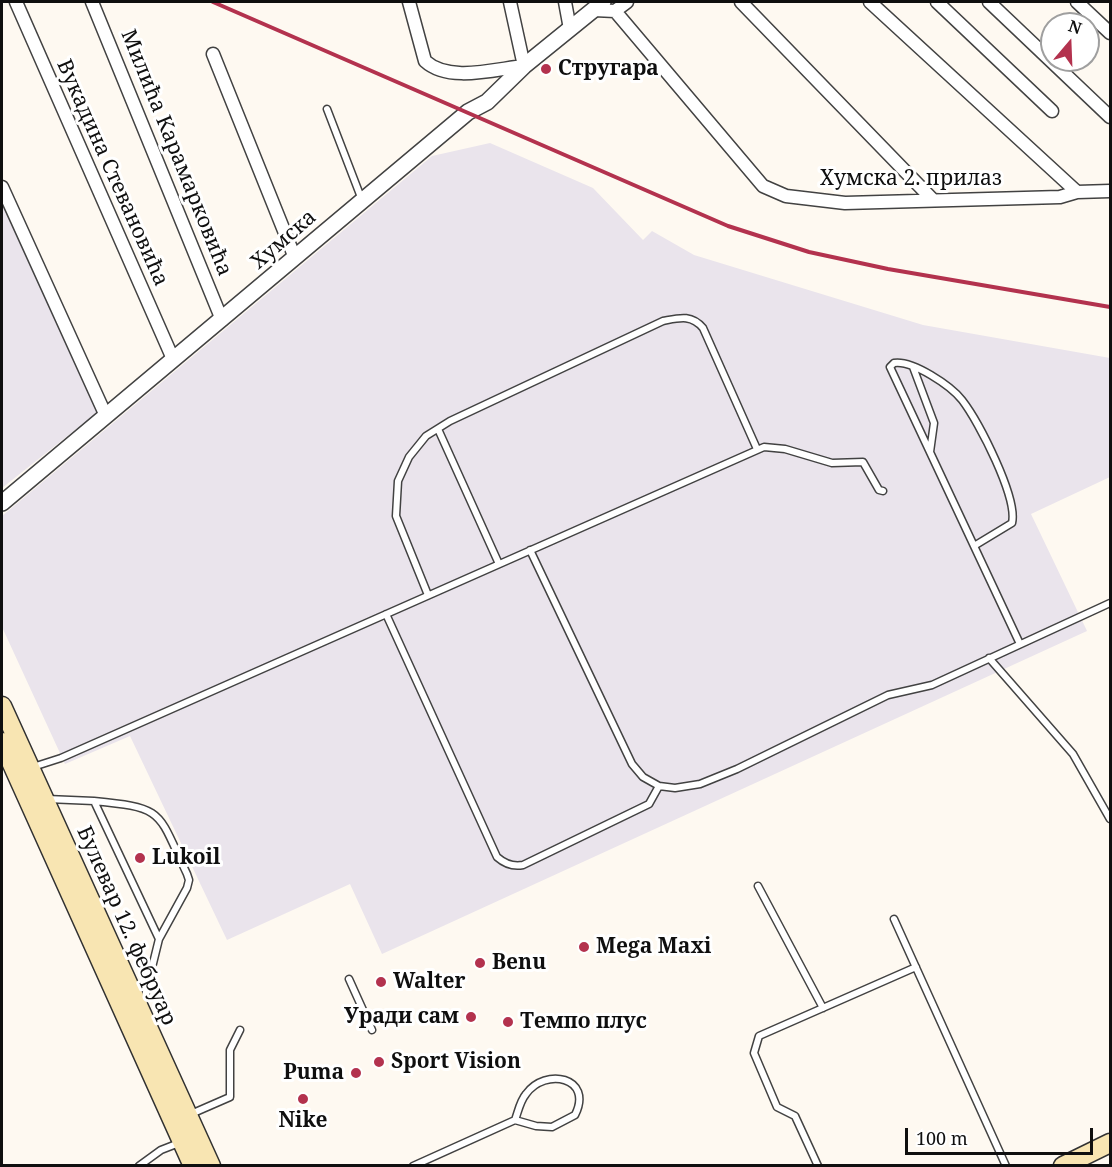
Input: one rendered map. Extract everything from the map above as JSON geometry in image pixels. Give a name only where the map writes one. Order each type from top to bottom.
[{"type":"main road","name":"Булевар 12. фебруар","points":[[2,706],[141,1013],[181,1118],[183,1142],[194,1166]]},
{"type":"main road","name":"Булевар 12. фебруар","points":[[2,742],[181,1118],[211,1166]]},
{"type":"main road","points":[[1063,1166],[1110,1143]]},
{"type":"main road","points":[[1090,1166],[1110,1156]]},
{"type":"street","name":"Вукадина Стевановића","points":[[16,2],[173,359]]},
{"type":"street","name":"Милића Карамарковића","points":[[93,2],[222,320]]},
{"type":"street","points":[[409,2],[425,61],[432,67],[453,73],[524,66],[510,2]]},
{"type":"street","points":[[565,2],[570,29]]},
{"type":"street","name":"Хумска","points":[[2,503],[468,112],[487,102],[524,66],[570,29],[604,8],[627,2]]},
{"type":"street","points":[[741,2],[933,200]]},
{"type":"street","points":[[870,2],[1077,192]]},
{"type":"street","points":[[937,2],[1053,111]]},
{"type":"street","points":[[989,2],[1110,117]]},
{"type":"street","points":[[1077,2],[1110,33]]},
{"type":"street","name":"Хумска 2. прилаз","points":[[604,8],[763,186],[786,196],[845,203],[1060,196],[1077,192],[1110,191]]},
{"type":"street","points":[[213,54],[295,258]]},
{"type":"street","points":[[2,188],[106,416]]},
{"type":"lane","points":[[327,109],[362,200]]},
{"type":"lane","points":[[428,595],[396,516],[398,481],[409,457],[426,436],[663,321],[682,317],[696,320],[703,328],[757,449]]},
{"type":"lane","points":[[974,546],[1006,530],[1012,523],[1014,513],[1007,487],[973,417],[961,400],[949,387],[900,362],[890,367],[930,453],[1020,644]]},
{"type":"lane","points":[[913,367],[934,423],[930,453]]},
{"type":"lane","points":[[438,429],[498,564]]},
{"type":"lane","points":[[30,768],[72,753],[757,449],[764,447],[785,449],[832,463],[863,462],[879,490],[883,491]]},
{"type":"lane","points":[[530,550],[632,764],[643,777],[658,786],[675,788],[700,784],[737,769],[888,695],[932,685],[1110,603]]},
{"type":"lane","points":[[386,614],[497,857],[502,862],[513,866],[524,865],[604,827],[649,804],[658,786]]},
{"type":"lane","points":[[989,658],[1073,754],[1110,819]]},
{"type":"lane","points":[[43,798],[130,804],[152,811],[161,819],[187,874],[189,880],[187,888],[159,939],[141,1013]]},
{"type":"lane","points":[[94,801],[159,939]]},
{"type":"lane","points":[[759,886],[823,1008]]},
{"type":"lane","points":[[894,919],[1006,1166]]},
{"type":"lane","points":[[819,1166],[795,1116],[777,1107],[754,1053],[759,1036],[916,968]]},
{"type":"lane","points":[[349,979],[372,1030]]},
{"type":"lane","points":[[181,1118],[230,1096],[230,1050],[240,1030]]},
{"type":"lane","points":[[413,1166],[514,1120],[536,1126],[552,1126],[575,1115],[579,1099],[576,1089],[566,1079],[552,1078],[524,1096],[514,1120]]},
{"type":"lane","points":[[139,1166],[161,1150],[183,1142]]},
{"type":"shaded area","points":[[490,143],[593,188],[643,240],[652,231],[694,255],[923,325],[1110,358],[1110,477],[1031,514],[1087,631],[382,954],[350,884],[227,940],[130,736],[65,764],[2,627],[2,516],[432,156]]},
{"type":"shaded area","points":[[2,202],[99,411],[2,488]]},
{"type":"railway","points":[[213,2],[728,226],[809,252],[888,269],[1110,307]]},
{"type":"place","name":"Стругара","points":[[546,69]]},
{"type":"place","name":"Lukoil","points":[[140,858]]},
{"type":"place","name":"Mega Maxi","points":[[584,947]]},
{"type":"place","name":"Benu","points":[[480,963]]},
{"type":"place","name":"Walter","points":[[381,982]]},
{"type":"place","name":"Уради сам","points":[[471,1017]]},
{"type":"place","name":"Темпо плус","points":[[508,1022]]},
{"type":"place","name":"Sport Vision","points":[[379,1062]]},
{"type":"place","name":"Puma","points":[[356,1073]]},
{"type":"place","name":"Nike","points":[[303,1099]]}]
